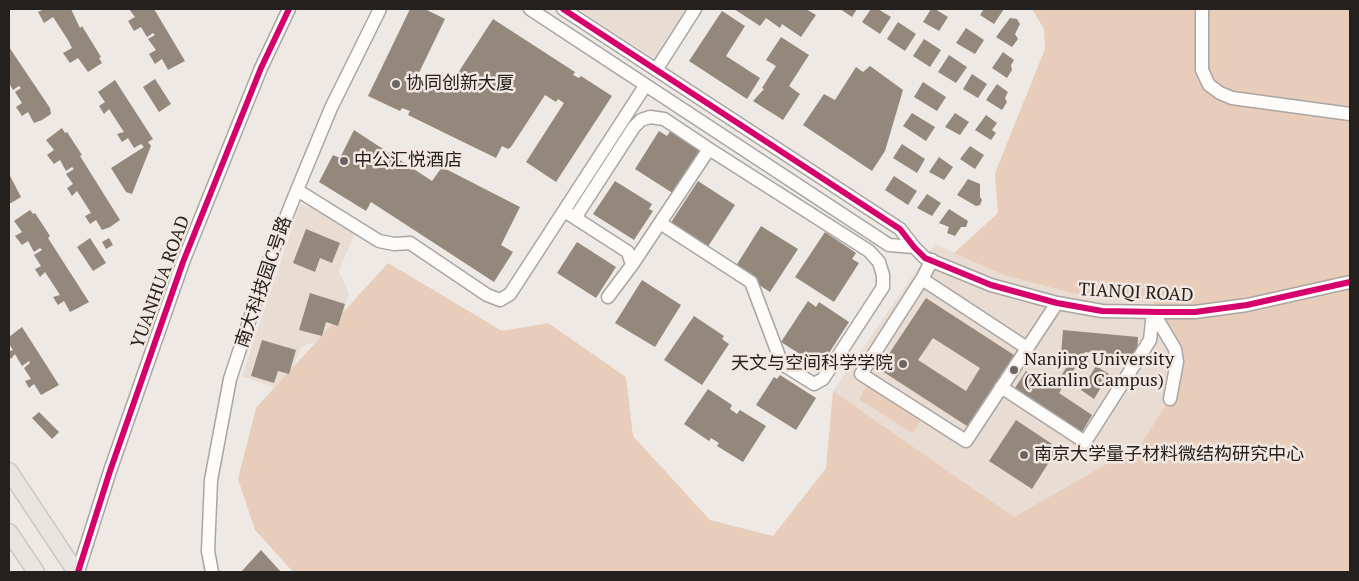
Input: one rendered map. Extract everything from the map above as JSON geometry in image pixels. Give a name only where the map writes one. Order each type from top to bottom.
[{"type":"main road","points":[[9,471],[77,572]]},
{"type":"main road","points":[[9,532],[36,572]]},
{"type":"street","name":"YUANHUA ROAD","points":[[77,572],[183,262],[257,77],[289,9]]},
{"type":"street","name":"南大科技园C号路","points":[[212,572],[208,551],[210,497],[230,380],[271,255],[297,190],[331,108],[380,9]]},
{"type":"street","points":[[530,9],[889,245],[914,248]]},
{"type":"street","name":"TIANQI ROAD","points":[[563,9],[900,229],[914,248],[928,259],[991,285],[1057,303],[1102,311],[1195,312],[1248,305],[1350,282]]},
{"type":"street","points":[[656,70],[695,9]]},
{"type":"street","points":[[1202,9],[1202,70],[1209,85],[1220,93],[1232,98],[1350,114]]},
{"type":"street","points":[[570,214],[646,86]]},
{"type":"street","points":[[297,190],[379,241],[394,244],[410,244],[487,294],[500,300],[510,294],[634,127],[645,118],[655,116],[664,118],[869,251],[878,262],[883,275],[883,287],[823,379],[814,384],[782,364],[751,282],[660,223]]},
{"type":"street","points":[[608,297],[632,265],[710,149]]},
{"type":"street","points":[[570,214],[628,252],[632,265]]},
{"type":"street","points":[[928,259],[922,279],[861,374],[966,441],[1057,303]]},
{"type":"street","points":[[922,279],[1027,348]]},
{"type":"street","points":[[1001,387],[1085,442],[1150,340],[1153,312]]},
{"type":"street","points":[[1153,312],[1175,349],[1177,362],[1170,399]]},
{"type":"shaded area","points":[[578,9],[690,9],[657,60]]},
{"type":"shaded area","points":[[1032,9],[1350,9],[1350,572],[293,572],[255,530],[238,479],[256,408],[388,263],[502,331],[548,323],[626,377],[633,436],[710,520],[773,536],[826,468],[833,391],[1014,517],[1141,444],[1170,399],[1174,402],[1183,349],[1161,320],[1153,301],[1092,298],[1007,276],[954,253],[998,213],[995,173],[1045,49],[1044,29]]},
{"type":"shaded area","points":[[300,205],[316,207],[355,233],[339,271],[349,294],[339,326],[322,339],[301,347],[284,391],[242,376]]},
{"type":"shaded area","name":"Nanjing University (Xianlin Campus)","points":[[935,244],[1004,274],[1234,288],[1162,320],[1183,349],[1174,402],[1197,417],[1141,444],[1014,517],[833,391]]},
{"type":"shaded area","points":[[868,384],[922,418],[912,433],[859,399]]},
{"type":"building","points":[[44,9],[71,9],[80,28],[82,26],[101,57],[99,58],[102,63],[88,72],[78,58],[70,63],[63,53],[72,48],[53,17],[44,23],[38,12]]},
{"type":"building","points":[[129,9],[154,9],[185,61],[168,70],[162,59],[155,64],[149,54],[156,50],[148,39],[155,35],[153,33],[147,37],[141,27],[134,31],[128,21],[135,17]]},
{"type":"building","points":[[410,9],[425,9],[445,19],[414,83],[422,86],[424,83],[445,93],[493,19],[575,72],[573,75],[579,78],[581,76],[612,96],[556,182],[526,162],[564,103],[558,99],[556,102],[545,95],[511,147],[508,149],[502,146],[496,158],[408,115],[410,111],[402,108],[400,111],[368,96]]},
{"type":"building","points":[[734,9],[806,9],[816,15],[801,37],[782,24],[780,28],[766,18],[760,26]]},
{"type":"building","points":[[840,9],[857,9],[852,17]]},
{"type":"building","points":[[871,9],[878,9],[891,17],[880,34],[862,22]]},
{"type":"building","points":[[931,9],[935,9],[948,17],[939,31],[923,22]]},
{"type":"building","points":[[984,9],[1004,9],[994,24],[980,15]]},
{"type":"building","points":[[722,11],[745,26],[726,56],[760,78],[747,99],[689,61]]},
{"type":"building","points":[[1010,18],[1017,19],[1020,24],[1015,34],[1018,39],[1012,47],[996,37]]},
{"type":"building","points":[[898,22],[916,34],[905,51],[887,39]]},
{"type":"building","points":[[966,28],[984,40],[975,54],[956,43]]},
{"type":"building","points":[[781,37],[809,55],[789,86],[800,94],[783,120],[753,101],[764,89],[762,88],[776,66],[766,60]]},
{"type":"building","points":[[924,39],[941,50],[930,67],[913,56]]},
{"type":"building","points":[[9,47],[50,108],[51,114],[42,120],[34,123],[28,112],[22,116],[16,107],[22,103],[15,92],[21,88],[19,86],[13,90],[9,83]]},
{"type":"building","points":[[1003,52],[1014,60],[1011,65],[1012,70],[1007,78],[992,68]]},
{"type":"building","points":[[949,55],[967,67],[956,83],[938,72]]},
{"type":"building","points":[[870,66],[903,90],[885,151],[872,171],[803,125],[824,94],[835,100],[856,67],[863,72]]},
{"type":"building","points":[[972,74],[987,84],[978,98],[963,89]]},
{"type":"building","points":[[155,79],[171,104],[159,112],[143,87]]},
{"type":"building","points":[[115,80],[153,139],[148,142],[151,146],[132,194],[126,192],[111,168],[144,147],[141,144],[134,148],[128,138],[122,142],[117,134],[124,132],[109,109],[104,114],[99,106],[105,102],[98,92]]},
{"type":"building","points":[[923,82],[946,97],[937,111],[914,97]]},
{"type":"building","points":[[997,84],[1008,92],[1005,98],[1007,102],[1002,110],[986,100]]},
{"type":"building","points":[[912,113],[935,127],[926,141],[903,126]]},
{"type":"building","points":[[955,113],[969,122],[960,135],[945,127]]},
{"type":"building","points":[[986,115],[997,123],[992,130],[996,133],[991,140],[975,130]]},
{"type":"building","points":[[62,128],[65,133],[67,132],[82,155],[80,156],[120,220],[110,227],[102,230],[96,220],[90,224],[85,216],[91,213],[77,191],[72,196],[67,188],[73,184],[66,174],[74,169],[72,167],[66,171],[60,160],[54,164],[47,155],[54,150],[46,140]]},
{"type":"building","points":[[354,130],[432,181],[442,167],[520,207],[501,245],[513,252],[494,282],[371,202],[366,211],[319,182],[333,155],[340,158]]},
{"type":"building","points":[[671,130],[702,150],[674,194],[635,169],[659,131],[667,136]]},
{"type":"building","points":[[902,144],[925,159],[917,173],[893,158]]},
{"type":"building","points":[[970,146],[984,155],[975,169],[960,159]]},
{"type":"building","points":[[939,157],[953,167],[944,180],[929,172]]},
{"type":"building","points":[[9,174],[21,197],[11,203],[9,203]]},
{"type":"building","points":[[894,176],[917,191],[908,205],[885,190]]},
{"type":"building","points":[[968,179],[980,184],[980,197],[982,200],[980,205],[976,206],[957,195]]},
{"type":"building","points":[[615,181],[652,204],[649,209],[653,211],[634,240],[593,214]]},
{"type":"building","points":[[698,181],[735,205],[707,248],[670,224]]},
{"type":"building","points":[[927,194],[941,203],[932,216],[917,208]]},
{"type":"building","points":[[949,209],[968,221],[966,227],[961,227],[955,236],[947,233],[949,227],[939,223]]},
{"type":"building","points":[[30,210],[33,214],[35,213],[50,236],[48,238],[89,302],[70,312],[64,301],[58,305],[53,297],[60,295],[45,272],[40,277],[35,269],[41,266],[34,255],[42,250],[40,248],[34,252],[28,241],[22,245],[15,236],[22,232],[14,221]]},
{"type":"building","points":[[761,226],[798,249],[770,292],[734,269]]},
{"type":"building","points":[[306,229],[340,243],[332,263],[320,258],[315,272],[293,263]]},
{"type":"building","points":[[825,232],[856,253],[852,259],[859,263],[834,302],[795,277]]},
{"type":"building","points":[[90,238],[106,263],[93,271],[77,247]]},
{"type":"building","points":[[109,238],[113,245],[106,249],[102,242]]},
{"type":"building","points":[[577,242],[616,267],[596,298],[557,273]]},
{"type":"building","points":[[642,280],[681,305],[655,347],[615,323]]},
{"type":"building","points":[[310,293],[345,304],[338,326],[326,322],[322,336],[299,330]]},
{"type":"building","name":"天文与空间科学学院","points":[[926,298],[1014,355],[967,426],[879,369]],"holes":[[[933,338],[980,368],[966,391],[918,360]]]},
{"type":"building","points":[[808,301],[816,307],[819,302],[849,322],[820,367],[781,342]]},
{"type":"building","points":[[694,316],[724,336],[722,339],[729,344],[702,385],[664,360]]},
{"type":"building","points":[[22,327],[59,385],[41,395],[34,384],[29,388],[25,381],[31,379],[24,368],[30,363],[29,361],[22,366],[15,354],[11,359],[9,356],[9,349],[10,351],[13,350],[9,344],[9,337]]},
{"type":"building","points":[[1063,330],[1138,337],[1137,357],[1085,352],[1059,393],[1092,415],[1082,432],[1015,388],[1026,371],[1053,388],[1074,356],[1061,355]]},
{"type":"building","points":[[262,340],[296,350],[289,374],[278,371],[274,383],[251,376]]},
{"type":"building","points":[[1096,366],[1109,374],[1094,399],[1081,390]]},
{"type":"building","points":[[780,375],[816,398],[796,430],[756,405],[774,377],[777,379]]},
{"type":"building","points":[[708,389],[732,405],[730,409],[737,414],[740,410],[766,426],[743,462],[717,446],[719,443],[711,438],[709,441],[684,424]]},
{"type":"building","points":[[39,412],[59,432],[52,439],[32,418]]},
{"type":"building","name":"南京大学量子材料微结构研究中心","points":[[1016,420],[1058,448],[1032,489],[989,461]]},
{"type":"building","points":[[261,550],[281,572],[241,572]]},
{"type":"cycle path","points":[[78,572],[110,471],[183,262],[261,68],[289,9]]},
{"type":"cycle path","points":[[563,9],[900,229],[925,258],[991,285],[1057,303],[1102,311],[1195,312],[1247,305],[1350,282]]},
{"type":"place","name":"协同创新大厦","points":[[396,84]]},
{"type":"place","name":"中公汇悦酒店","points":[[344,161]]},
{"type":"place","name":"天文与空间科学学院","points":[[903,364]]},
{"type":"place","name":"Nanjing University (Xianlin Campus)","points":[[1014,370]]},
{"type":"place","name":"南京大学量子材料微结构研究中心","points":[[1024,455]]}]
